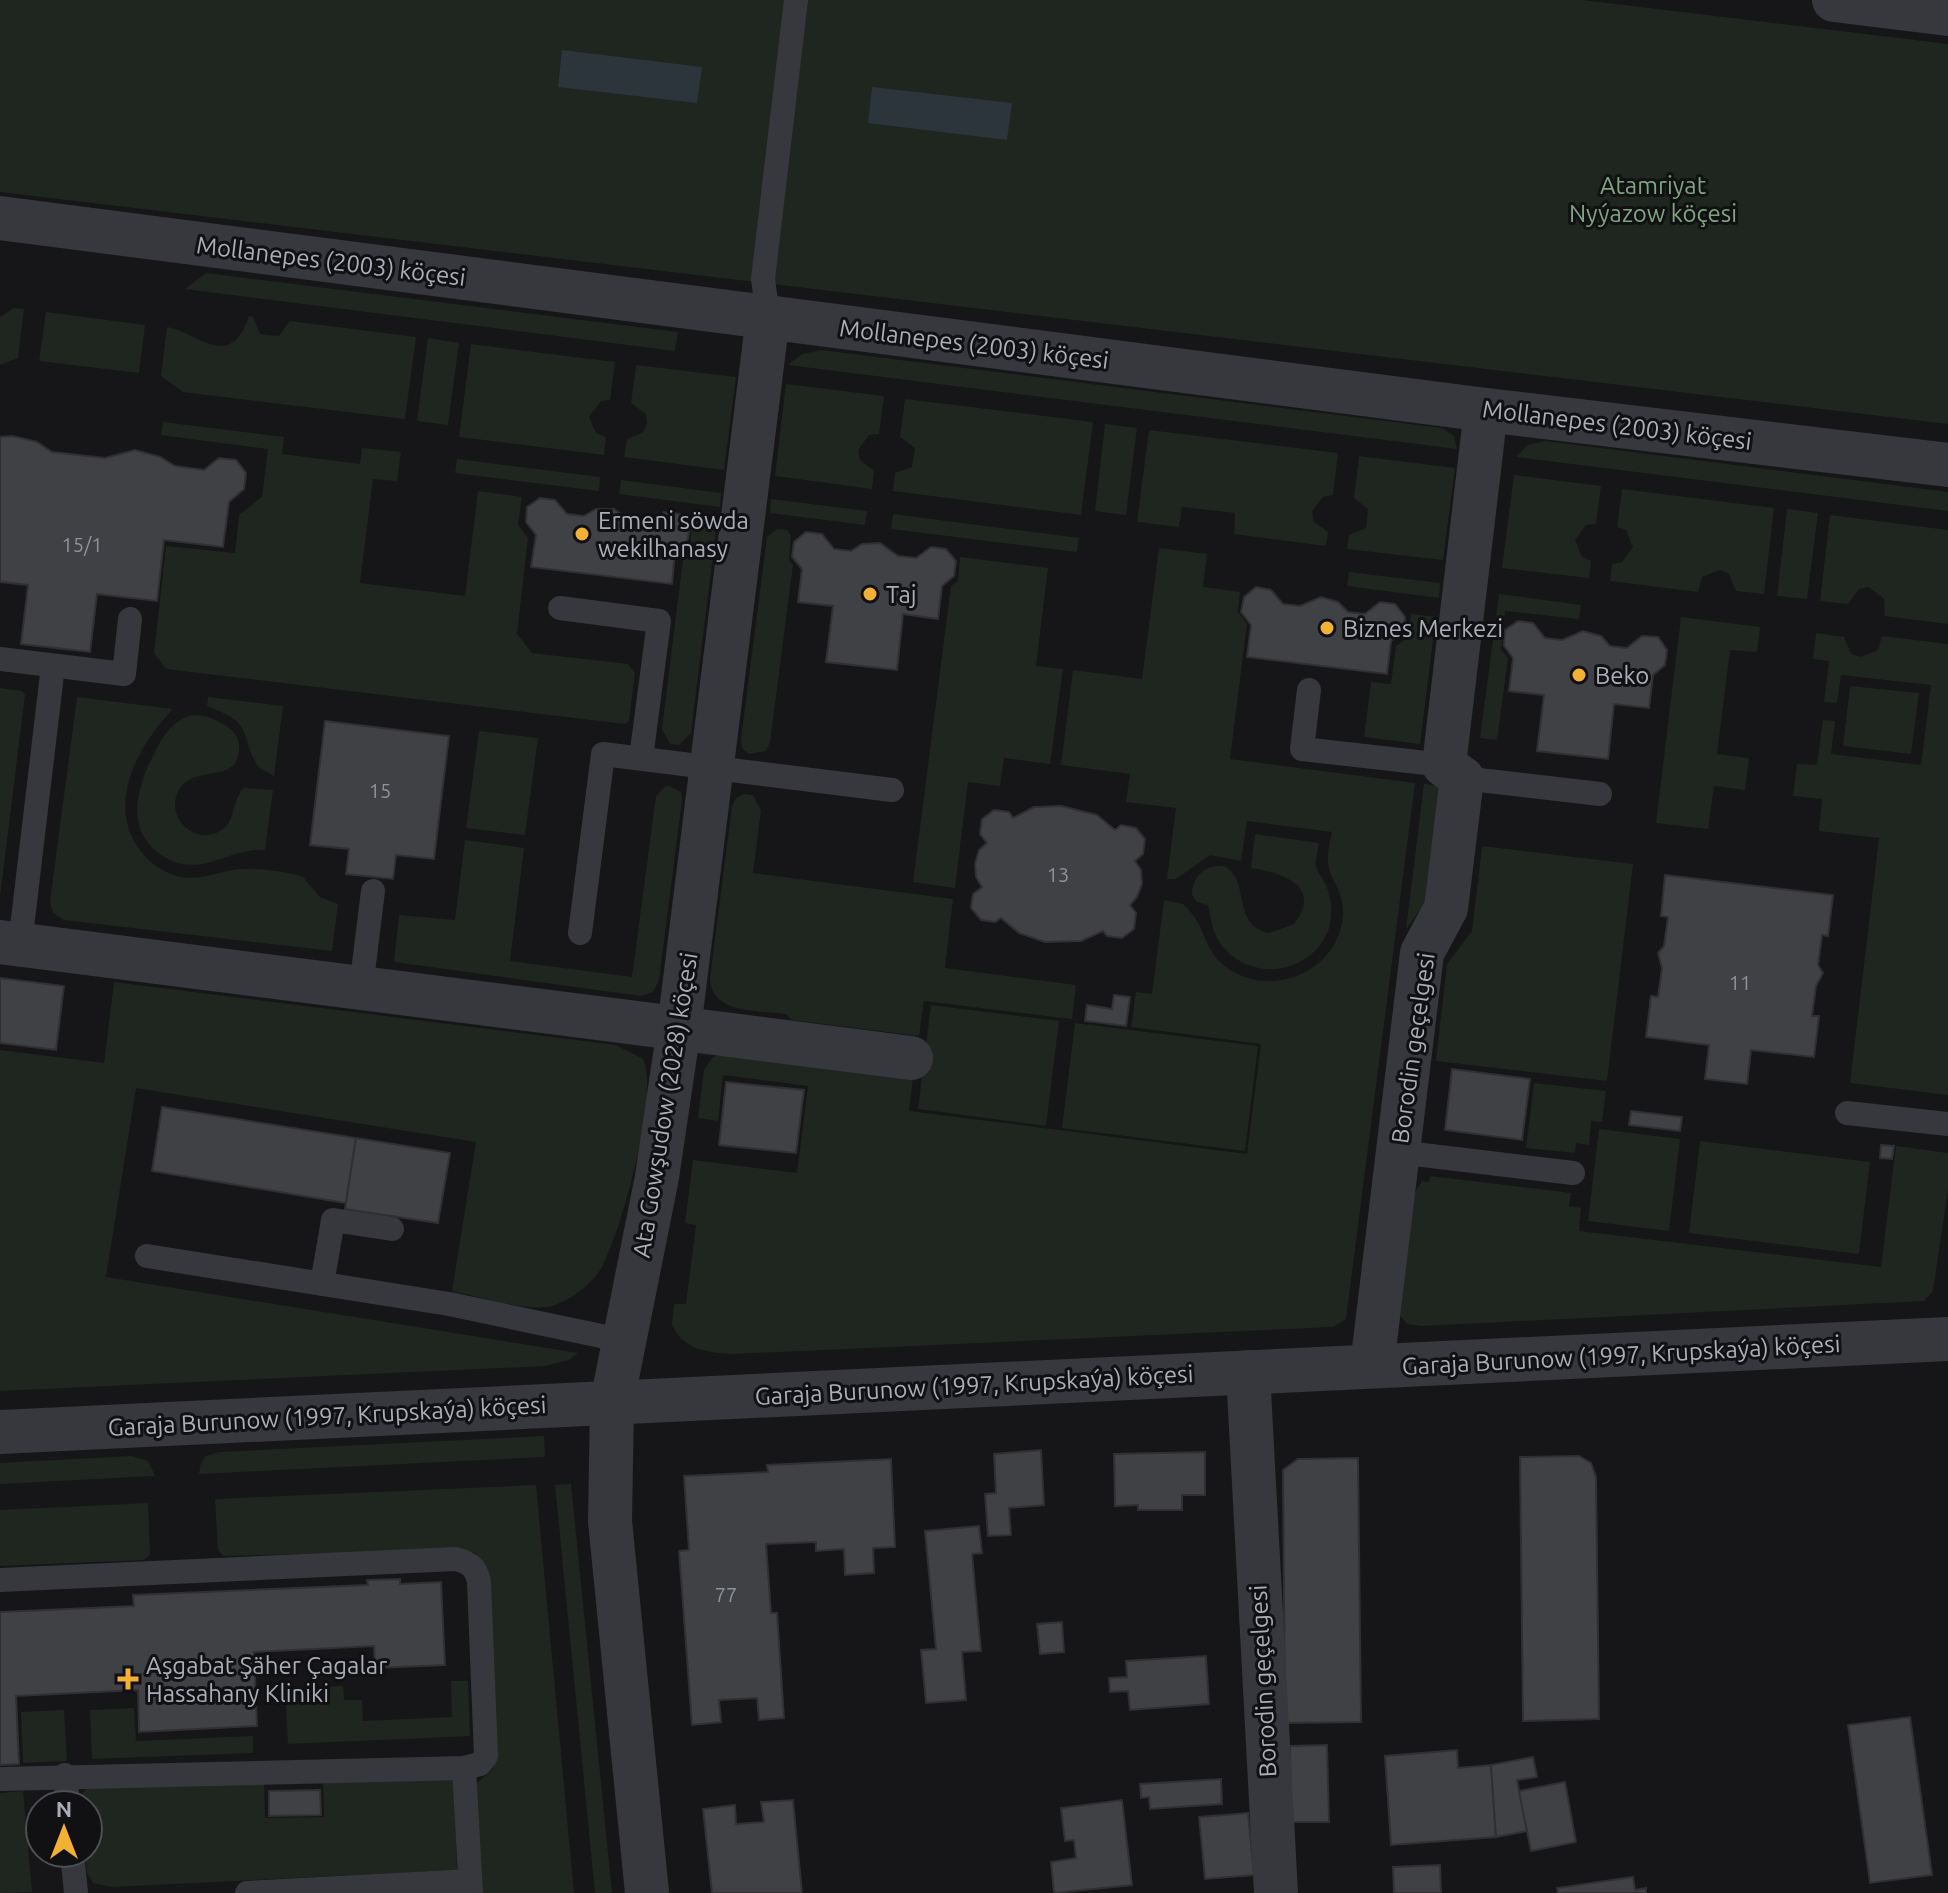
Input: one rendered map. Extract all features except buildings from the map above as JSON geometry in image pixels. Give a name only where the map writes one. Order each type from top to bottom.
[{"type":"street","points":[[1834,0],[1948,14]]},
{"type":"street","name":"Mollanepes (2003) köçesi","points":[[0,218],[1486,410],[1948,465]]},
{"type":"street","name":"Ata Gowşudow (2028) köçesi","points":[[647,1893],[610,1521],[612,1402],[657,1177],[679,1028],[768,317]]},
{"type":"street","name":"Borodin geçelgesi","points":[[1372,1366],[1422,953],[1446,908],[1453,772],[1486,410]]},
{"type":"street","points":[[10,943],[911,1058]]},
{"type":"street","name":"Garaja Burunow (1997, Krupskaýa) köçesi","points":[[0,1432],[1948,1339]]},
{"type":"street","name":"Borodin geçelgesi","points":[[1248,1372],[1276,1893]]},
{"type":"lane","points":[[768,317],[763,279],[796,0]]},
{"type":"lane","points":[[560,608],[659,621],[641,758]]},
{"type":"lane","points":[[0,659],[124,674],[130,619]]},
{"type":"lane","points":[[10,943],[53,666]]},
{"type":"lane","points":[[1309,690],[1302,749],[1600,794]]},
{"type":"lane","points":[[580,933],[603,754],[892,790]]},
{"type":"lane","points":[[361,988],[373,891]]},
{"type":"lane","points":[[1847,1113],[1948,1124]]},
{"type":"lane","points":[[1398,1152],[1573,1173]]},
{"type":"lane","points":[[322,1284],[333,1220],[392,1229]]},
{"type":"lane","points":[[147,1256],[449,1304],[625,1341]]},
{"type":"lane","points":[[0,1580],[456,1559],[468,1562],[476,1570],[479,1582],[486,1756],[480,1764],[464,1768],[65,1775],[0,1779]]},
{"type":"lane","points":[[247,1893],[471,1887],[464,1768]]},
{"type":"lane","points":[[65,1775],[66,1789]]},
{"type":"lane","points":[[74,1869],[76,1893]]},
{"type":"green space","name":"Atamriyat Nyýazow köçesi","points":[[0,0],[1582,0],[1948,44],[1948,424],[0,192]]},
{"type":"green space","points":[[206,273],[678,332],[675,351],[185,289]]},
{"type":"green space","points":[[14,308],[24,309],[18,358],[0,365],[0,317]]},
{"type":"green space","points":[[46,312],[145,325],[139,373],[39,361]]},
{"type":"green space","points":[[249,316],[253,317],[260,334],[279,336],[290,321],[416,337],[405,419],[183,392],[161,376],[167,327],[212,345],[223,346],[233,342],[241,333]]},
{"type":"green space","points":[[428,338],[459,343],[448,425],[417,421]]},
{"type":"green space","points":[[471,344],[615,362],[610,400],[601,401],[589,417],[596,433],[606,437],[604,455],[459,437]]},
{"type":"green space","points":[[821,350],[1442,428],[1454,436],[1457,449],[788,365],[802,354]]},
{"type":"green space","points":[[636,365],[736,377],[724,470],[624,457],[627,439],[643,433],[647,423],[646,414],[631,403]]},
{"type":"green space","points":[[786,384],[884,396],[879,434],[869,435],[858,450],[860,460],[874,471],[872,489],[775,476]]},
{"type":"green space","points":[[905,399],[1093,422],[1081,515],[893,491],[895,473],[912,467],[915,448],[900,437]]},
{"type":"green space","points":[[163,422],[284,437],[282,454],[360,464],[362,448],[401,452],[397,481],[373,479],[360,583],[465,596],[478,491],[522,497],[518,525],[528,538],[517,634],[532,653],[628,664],[635,673],[629,721],[625,724],[166,669],[154,653],[166,546],[235,553],[239,515],[262,497],[268,449],[161,435]]},
{"type":"green space","points":[[1105,424],[1137,428],[1126,515],[1095,511]]},
{"type":"green space","points":[[1149,430],[1338,453],[1333,495],[1323,497],[1312,511],[1313,521],[1328,532],[1326,546],[1234,534],[1235,513],[1182,507],[1179,527],[1137,522]]},
{"type":"green space","points":[[1545,441],[1948,492],[1948,511],[1516,457],[1528,445]]},
{"type":"green space","points":[[1359,456],[1455,468],[1443,560],[1347,549],[1349,535],[1366,528],[1368,509],[1354,498]]},
{"type":"green space","points":[[457,459],[600,477],[599,491],[455,473]]},
{"type":"green space","points":[[1514,475],[1601,486],[1596,524],[1586,525],[1575,540],[1582,557],[1591,561],[1589,578],[1502,568]]},
{"type":"green space","points":[[621,480],[721,493],[720,507],[619,494]]},
{"type":"green space","points":[[1622,489],[1774,508],[1764,594],[1736,591],[1729,574],[1720,570],[1702,577],[1698,592],[1610,581],[1612,564],[1622,562],[1633,547],[1626,530],[1617,527]]},
{"type":"green space","points":[[771,499],[867,511],[865,525],[770,513]]},
{"type":"green space","points":[[1787,509],[1818,513],[1807,599],[1777,596]]},
{"type":"green space","points":[[893,514],[1079,538],[1077,552],[891,529]]},
{"type":"green space","points":[[1830,515],[1948,530],[1948,624],[1885,616],[1884,599],[1869,587],[1859,589],[1848,604],[1820,601]]},
{"type":"green space","points":[[699,519],[708,520],[716,531],[691,733],[679,745],[670,744],[662,729],[684,551],[690,548],[692,524]]},
{"type":"green space","points":[[777,529],[787,530],[791,536],[789,560],[793,565],[770,742],[766,751],[749,754],[742,748],[741,739],[767,537]]},
{"type":"green space","points":[[1159,548],[1207,554],[1203,587],[1240,592],[1238,612],[1247,624],[1230,759],[1415,783],[1346,1319],[1333,1327],[733,1354],[715,1353],[689,1345],[672,1324],[674,1304],[686,1304],[696,1225],[685,1223],[693,1160],[797,1173],[808,1086],[723,1075],[718,1121],[698,1118],[704,1070],[713,1057],[721,1054],[913,1078],[909,1111],[1247,1154],[1261,1044],[1131,1027],[1136,992],[1152,994],[1164,900],[1183,904],[1189,910],[1220,962],[1238,974],[1257,980],[1277,981],[1297,976],[1329,953],[1339,935],[1343,906],[1328,862],[1332,832],[1247,821],[1241,861],[1210,855],[1176,879],[1167,879],[1176,808],[1126,802],[1130,774],[1061,765],[1073,670],[1142,679]]},
{"type":"green space","points":[[960,557],[1048,568],[1036,666],[1063,669],[1050,764],[1004,758],[1000,786],[968,782],[955,888],[913,882],[951,586],[958,581]]},
{"type":"green space","points":[[1349,572],[1440,583],[1439,598],[1347,586]]},
{"type":"green space","points":[[1499,594],[1581,605],[1579,619],[1505,611],[1501,650],[1508,658],[1497,740],[1480,738]]},
{"type":"green space","points":[[1411,614],[1436,617],[1420,744],[1364,737],[1371,682],[1391,684],[1396,646],[1408,637]]},
{"type":"green space","points":[[1681,617],[1760,627],[1757,652],[1730,650],[1717,754],[1749,758],[1745,790],[1714,786],[1708,829],[1656,823]]},
{"type":"green space","points":[[1816,633],[1844,637],[1851,654],[1861,657],[1878,650],[1882,636],[1948,644],[1948,1095],[1850,1083],[1879,838],[1819,831],[1822,799],[1793,796],[1797,764],[1817,765],[1823,720],[1835,721],[1831,754],[1921,765],[1931,685],[1841,675],[1837,703],[1824,702],[1829,661],[1813,659]]},
{"type":"green space","points":[[1850,686],[1919,693],[1911,754],[1843,746]]},
{"type":"green space","points":[[0,688],[22,691],[25,695],[0,897]]},
{"type":"green space","points":[[77,697],[173,709],[139,755],[127,791],[125,810],[129,828],[145,857],[181,877],[197,878],[242,869],[303,877],[320,897],[338,904],[332,951],[64,920],[53,913],[50,902]]},
{"type":"green space","points":[[208,697],[283,706],[274,776],[258,767],[239,724],[207,706]]},
{"type":"green space","points":[[191,715],[214,719],[231,729],[239,745],[238,758],[233,766],[225,770],[186,782],[176,799],[178,817],[182,824],[197,834],[216,833],[228,824],[244,788],[273,790],[265,850],[253,850],[195,865],[183,864],[170,860],[145,839],[137,812],[147,768],[164,736],[178,722]]},
{"type":"green space","points":[[479,731],[538,738],[525,835],[466,828]]},
{"type":"green space","points":[[1424,784],[1442,786],[1428,899],[1406,929]]},
{"type":"green space","points":[[667,785],[681,792],[682,800],[659,980],[653,992],[641,996],[394,962],[399,915],[455,920],[465,840],[524,848],[510,961],[632,977],[656,796]]},
{"type":"green space","points":[[744,794],[753,795],[761,810],[753,873],[953,899],[945,968],[1076,985],[1072,1019],[924,1001],[919,1036],[792,1020],[786,1014],[750,1011],[727,1005],[718,999],[712,990],[710,978],[732,806],[736,798]]},
{"type":"green space","points":[[1255,834],[1319,843],[1316,867],[1330,897],[1330,924],[1319,946],[1307,958],[1276,969],[1244,963],[1230,954],[1216,936],[1208,905],[1197,902],[1192,895],[1197,877],[1205,869],[1224,866],[1237,882],[1245,912],[1257,928],[1269,933],[1294,924],[1302,911],[1304,900],[1301,891],[1285,877],[1251,868]]},
{"type":"green space","points":[[1482,846],[1633,864],[1607,1081],[1436,1061],[1447,964],[1472,931]]},
{"type":"green space","points":[[114,982],[616,1045],[643,1059],[647,1076],[643,1130],[628,1194],[610,1249],[602,1267],[588,1284],[568,1299],[545,1307],[519,1306],[452,1291],[476,1142],[136,1088],[106,1277],[578,1353],[569,1360],[545,1366],[0,1391],[0,1050],[104,1063]]},
{"type":"green space","points":[[931,1005],[1059,1021],[1046,1126],[918,1109]]},
{"type":"green space","points":[[1075,1023],[1258,1046],[1245,1151],[1062,1128]]},
{"type":"green space","points":[[1534,1083],[1606,1091],[1602,1122],[1591,1121],[1589,1145],[1576,1143],[1575,1153],[1526,1148]]},
{"type":"green space","points":[[1599,1129],[1680,1139],[1669,1231],[1588,1221]]},
{"type":"green space","points":[[1700,1141],[1870,1162],[1859,1254],[1689,1233]]},
{"type":"green space","points":[[1896,1146],[1948,1153],[1948,1189],[1933,1291],[1924,1301],[1422,1326],[1407,1324],[1399,1314],[1412,1197],[1422,1181],[1429,1182],[1430,1176],[1571,1193],[1569,1206],[1581,1208],[1579,1231],[1881,1267]]},
{"type":"green space","points":[[544,1436],[545,1457],[199,1474],[201,1462],[206,1456],[220,1452]]},
{"type":"green space","points":[[131,1456],[148,1461],[155,1476],[0,1484],[0,1463]]},
{"type":"green space","points":[[571,1484],[612,1893],[595,1893],[555,1485]]},
{"type":"green space","points":[[536,1485],[574,1893],[480,1893],[476,1784],[492,1770],[496,1755],[483,1562],[475,1553],[464,1550],[223,1556],[218,1550],[215,1499]]},
{"type":"green space","points":[[148,1503],[150,1555],[144,1560],[0,1566],[0,1510]]},
{"type":"green space","points":[[451,1681],[468,1681],[470,1736],[288,1744],[285,1689],[343,1686],[344,1700],[362,1700],[363,1721],[452,1717]]},
{"type":"green space","points":[[134,1708],[136,1741],[253,1736],[253,1753],[92,1759],[90,1710]]},
{"type":"green space","points":[[64,1710],[67,1761],[23,1763],[21,1712]]},
{"type":"green space","points":[[454,1776],[457,1870],[112,1887],[93,1883],[87,1873],[87,1869],[104,1869],[104,1789],[87,1788],[264,1781],[265,1818],[324,1817],[323,1780]]},
{"type":"green space","points":[[23,1791],[24,1869],[30,1869],[32,1892],[0,1893],[0,1793]]},
{"type":"shaded area","points":[[562,50],[702,67],[697,103],[558,87]]},
{"type":"shaded area","points":[[872,87],[1012,103],[1007,140],[868,123]]},
{"type":"place","name":"Ermeni söwda wekilhanasy","points":[[582,534]]},
{"type":"place","name":"Taj","points":[[870,594]]},
{"type":"place","name":"Biznes Merkezi","points":[[1327,628]]},
{"type":"place","name":"Beko","points":[[1579,675]]},
{"type":"place","name":"Aşgabat Şäher Çagalar Hassahany Kliniki","points":[[128,1679]]}]
